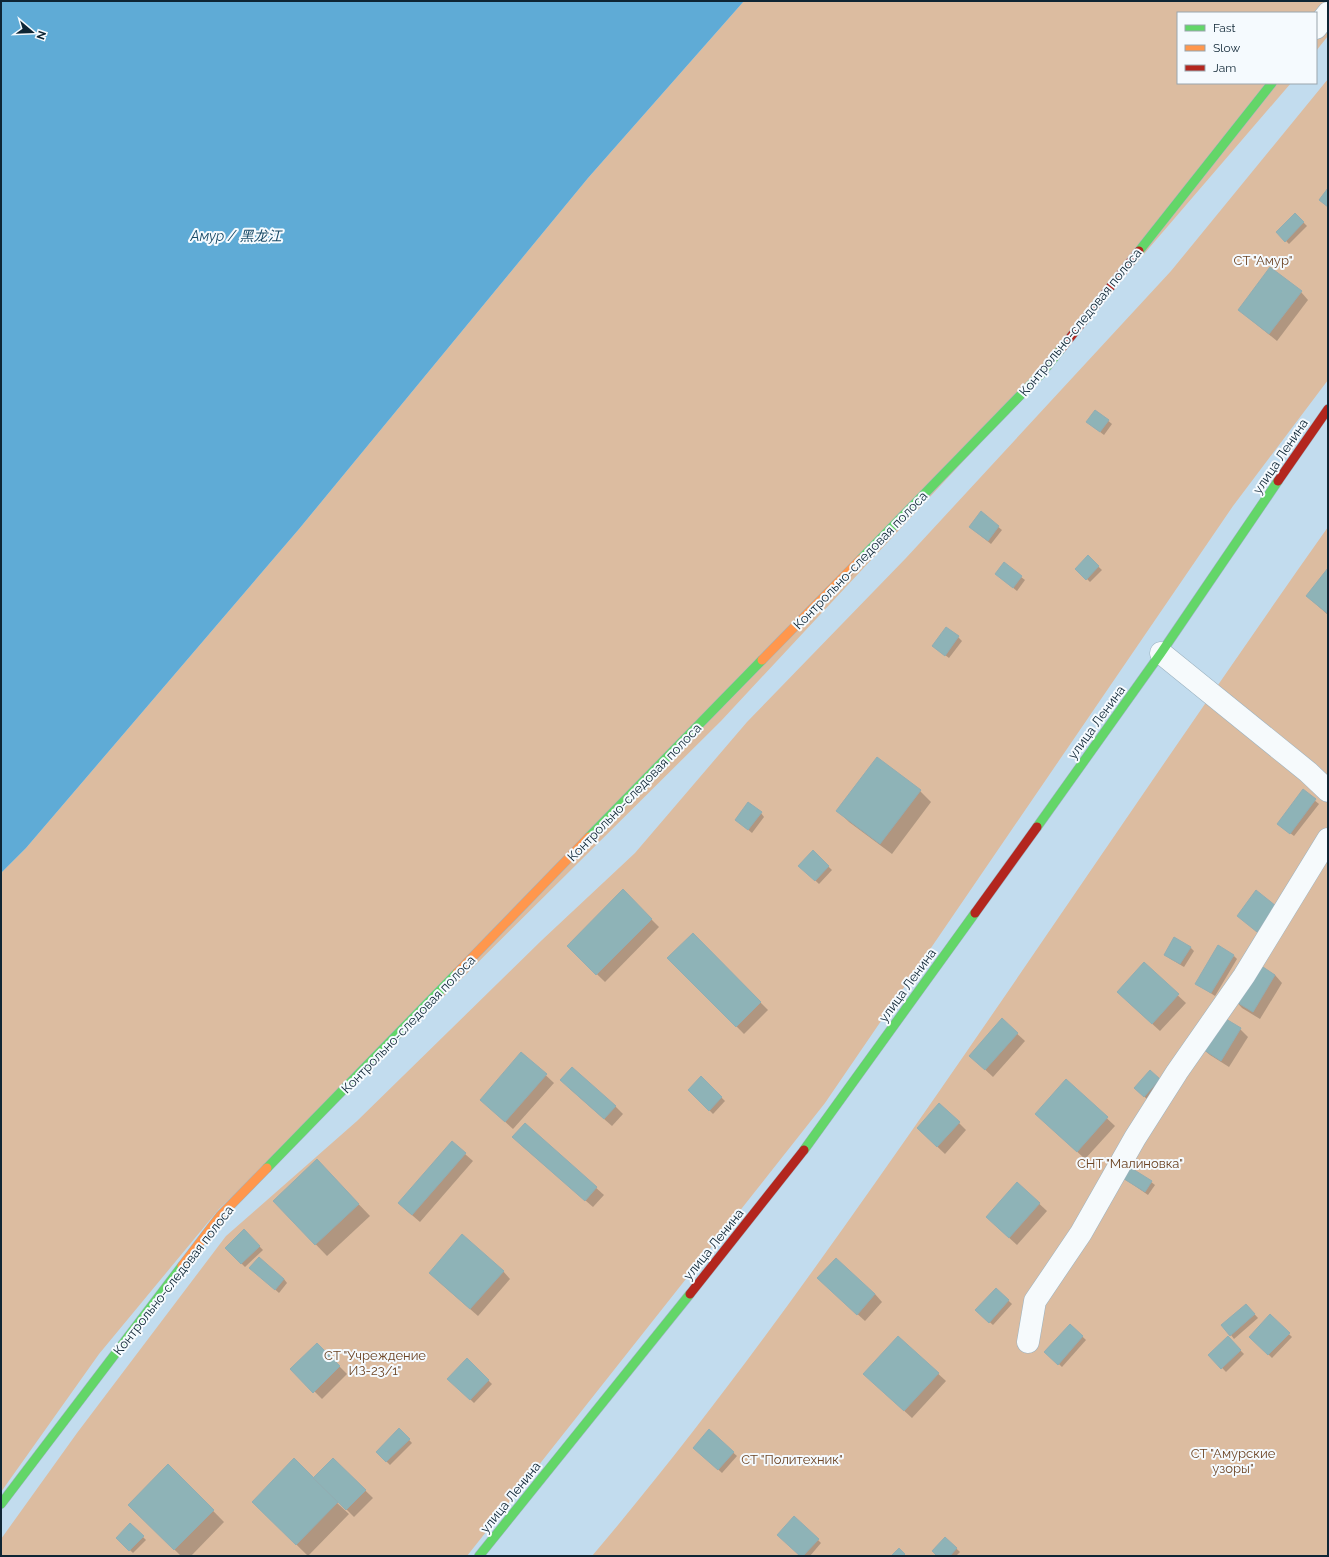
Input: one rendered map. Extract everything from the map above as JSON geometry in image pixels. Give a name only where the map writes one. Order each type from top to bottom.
[{"type":"street","points":[[1317,27],[1328,13]]},
{"type":"street","name":"Контрольно-следовая полоса","points":[[1,1504],[220,1216],[1041,374],[1271,84]]},
{"type":"street","name":"улица Ленина","points":[[479,1556],[816,1136],[1161,653],[1328,409]]},
{"type":"street","points":[[1161,653],[1308,772],[1328,791]]},
{"type":"street","points":[[1028,1342],[1035,1301],[1080,1233],[1139,1131],[1177,1072],[1244,976],[1328,839]]},
{"type":"green space","points":[[744,1],[1328,1],[1328,36],[1317,50],[1317,12],[1177,12],[1177,84],[1290,84],[996,426],[721,721],[430,1010],[219,1209],[99,1354],[1,1492],[1,873],[26,848],[299,529],[588,178]]},
{"type":"green space","name":"СТ \"Учреждение ИЗ-23/1\"","points":[[1328,79],[1328,380],[1233,506],[825,1103],[467,1556],[1,1556],[1,1539],[77,1433],[226,1236],[357,1121],[542,940],[635,853],[747,722],[906,558],[1171,271]]},
{"type":"green space","name":"СНТ \"Малиновка\"","points":[[1328,527],[1328,1556],[592,1556],[683,1444],[771,1329],[938,1093]]},
{"type":"water","name":"Амур / 黑龙江","points":[[1,1],[744,1],[588,178],[299,529],[26,848],[1,873]]},
{"type":"building","points":[[1328,188],[1328,207],[1319,200]]},
{"type":"building","points":[[1295,213],[1304,222],[1285,242],[1276,232]]},
{"type":"building","points":[[1270,267],[1302,291],[1269,334],[1238,310]]},
{"type":"building","points":[[1095,410],[1109,420],[1100,432],[1086,422]]},
{"type":"building","points":[[981,511],[999,526],[988,541],[969,527]]},
{"type":"building","points":[[1088,555],[1099,566],[1086,580],[1075,569]]},
{"type":"building","points":[[1004,562],[1022,576],[1013,588],[995,574]]},
{"type":"building","points":[[1328,568],[1328,614],[1306,596]]},
{"type":"building","points":[[946,627],[959,636],[945,656],[932,646]]},
{"type":"building","points":[[877,757],[921,790],[880,844],[836,811]]},
{"type":"building","points":[[1303,789],[1316,799],[1290,834],[1277,824]]},
{"type":"building","points":[[748,802],[762,812],[748,830],[735,820]]},
{"type":"building","points":[[813,850],[829,866],[815,881],[798,866]]},
{"type":"building","points":[[623,889],[652,919],[596,975],[567,946]]},
{"type":"building","points":[[1256,890],[1276,906],[1257,932],[1237,916]]},
{"type":"building","points":[[693,933],[761,1002],[736,1027],[667,958]]},
{"type":"building","points":[[1174,937],[1191,947],[1180,964],[1164,955]]},
{"type":"building","points":[[1218,945],[1234,955],[1211,993],[1195,984]]},
{"type":"building","points":[[1144,962],[1179,994],[1152,1024],[1117,992]]},
{"type":"building","points":[[1257,963],[1275,975],[1253,1012],[1233,1000]]},
{"type":"building","points":[[1221,1016],[1241,1028],[1221,1061],[1201,1048]]},
{"type":"building","points":[[1002,1018],[1018,1033],[985,1070],[969,1056]]},
{"type":"building","points":[[521,1052],[547,1074],[505,1122],[480,1100]]},
{"type":"building","points":[[572,1067],[616,1106],[604,1119],[560,1080]]},
{"type":"building","points":[[1150,1070],[1160,1079],[1144,1097],[1134,1088]]},
{"type":"building","points":[[701,1076],[722,1097],[709,1111],[688,1090]]},
{"type":"building","points":[[1066,1079],[1108,1117],[1077,1152],[1035,1114]]},
{"type":"building","points":[[939,1103],[960,1122],[937,1147],[917,1128]]},
{"type":"building","points":[[525,1123],[597,1187],[585,1201],[512,1137]]},
{"type":"building","points":[[452,1141],[466,1153],[412,1215],[398,1203]]},
{"type":"building","points":[[317,1159],[359,1204],[315,1245],[273,1201]]},
{"type":"building","points":[[1128,1166],[1152,1181],[1145,1192],[1121,1177]]},
{"type":"building","points":[[1017,1182],[1040,1203],[1009,1238],[986,1217]]},
{"type":"building","points":[[244,1229],[260,1246],[241,1264],[225,1248]]},
{"type":"building","points":[[462,1234],[504,1271],[470,1309],[429,1273]]},
{"type":"building","points":[[259,1257],[284,1279],[275,1290],[249,1268]]},
{"type":"building","points":[[836,1258],[875,1294],[857,1315],[817,1278]]},
{"type":"building","points":[[996,1288],[1009,1300],[989,1323],[975,1310]]},
{"type":"building","points":[[1246,1304],[1255,1314],[1230,1336],[1221,1325]]},
{"type":"building","points":[[1270,1314],[1290,1333],[1268,1355],[1249,1337]]},
{"type":"building","points":[[1070,1324],[1083,1336],[1058,1365],[1044,1352]]},
{"type":"building","points":[[898,1336],[939,1373],[904,1411],[863,1374]]},
{"type":"building","points":[[1228,1336],[1241,1350],[1221,1369],[1208,1355]]},
{"type":"building","points":[[317,1343],[340,1366],[313,1393],[290,1369]]},
{"type":"building","points":[[467,1358],[489,1380],[470,1400],[447,1379]]},
{"type":"building","points":[[399,1428],[410,1439],[386,1462],[376,1452]]},
{"type":"building","points":[[709,1429],[734,1452],[718,1470],[693,1448]]},
{"type":"building","points":[[294,1458],[338,1502],[296,1545],[252,1502]]},
{"type":"building","points":[[333,1458],[366,1490],[346,1510],[313,1478]]},
{"type":"building","points":[[168,1464],[214,1510],[174,1550],[128,1505]]},
{"type":"building","points":[[794,1516],[819,1539],[803,1556],[800,1556],[777,1535]]},
{"type":"building","points":[[130,1523],[144,1536],[129,1551],[116,1538]]},
{"type":"building","points":[[945,1537],[957,1548],[950,1556],[937,1556],[932,1551]]},
{"type":"building","points":[[899,1548],[905,1554],[903,1556],[891,1556]]},
{"type":"traffic: fast","points":[[1139,251],[1271,84]]},
{"type":"traffic: fast","points":[[861,559],[1041,374],[1061,349]]},
{"type":"traffic: fast","points":[[1037,827],[1161,653],[1278,481]]},
{"type":"traffic: fast","points":[[589,837],[762,660]]},
{"type":"traffic: fast","points":[[804,1150],[975,913]]},
{"type":"traffic: fast","points":[[267,1168],[457,973]]},
{"type":"traffic: fast","points":[[1,1504],[182,1266]]},
{"type":"traffic: fast","points":[[479,1556],[690,1294]]},
{"type":"traffic: slow","points":[[762,660],[861,559]]},
{"type":"traffic: slow","points":[[457,973],[589,837]]},
{"type":"traffic: slow","points":[[182,1266],[220,1216],[267,1168]]},
{"type":"traffic: jam","points":[[1061,349],[1139,251]]},
{"type":"traffic: jam","points":[[1278,481],[1328,409]]},
{"type":"traffic: jam","points":[[975,913],[1037,827]]},
{"type":"traffic: jam","points":[[690,1294],[804,1150]]},
{"type":"park label","name":"СТ \"Амур\"","points":[[1263,260]]},
{"type":"park label","name":"СТ \"Политехник\"","points":[[792,1459]]},
{"type":"park label","name":"СТ \"Амурские узоры\"","points":[[1233,1460]]}]
